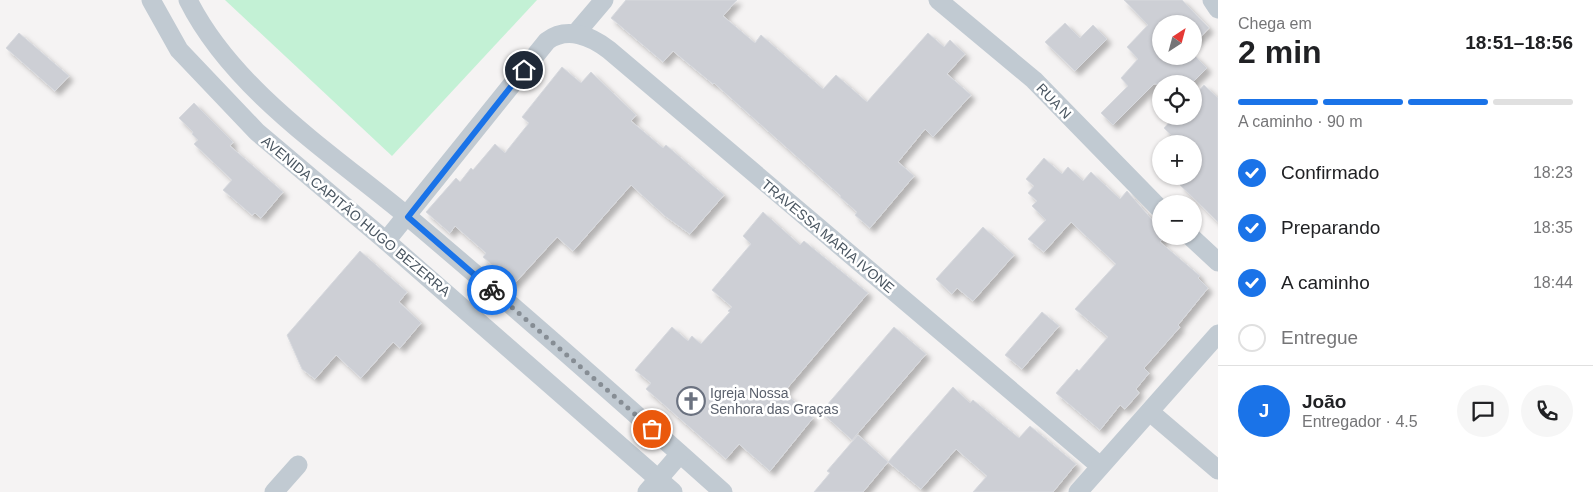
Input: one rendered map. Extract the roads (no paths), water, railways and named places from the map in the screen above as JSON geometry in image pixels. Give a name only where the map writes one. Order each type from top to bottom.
[{"type":"street","name":"AVENIDA CAPITÃO HUGO BEZERRA","points":[[151,0],[179,50],[257,132],[386,241],[653,485],[674,492]]},
{"type":"street","points":[[188,0],[207,34],[261,95],[408,217],[723,492]]},
{"type":"street","points":[[386,241],[408,217],[547,41],[556,35],[576,33],[604,0]]},
{"type":"street","name":"RUA N","points":[[938,0],[1034,80],[1152,201]]},
{"type":"street","points":[[1212,0],[1218,9]]},
{"type":"street","name":"TRAVESSA MARIA IVONE","points":[[576,33],[598,41],[617,56],[1100,466]]},
{"type":"street","points":[[1200,245],[1218,262]]},
{"type":"street","points":[[1078,492],[1218,334]]},
{"type":"street","points":[[1150,412],[1218,470]]},
{"type":"street","points":[[653,485],[680,454]]},
{"type":"street","points":[[274,492],[298,465]]},
{"type":"place","name":"Igreja Nossa Senhora das Graças","points":[[691,401]]}]
